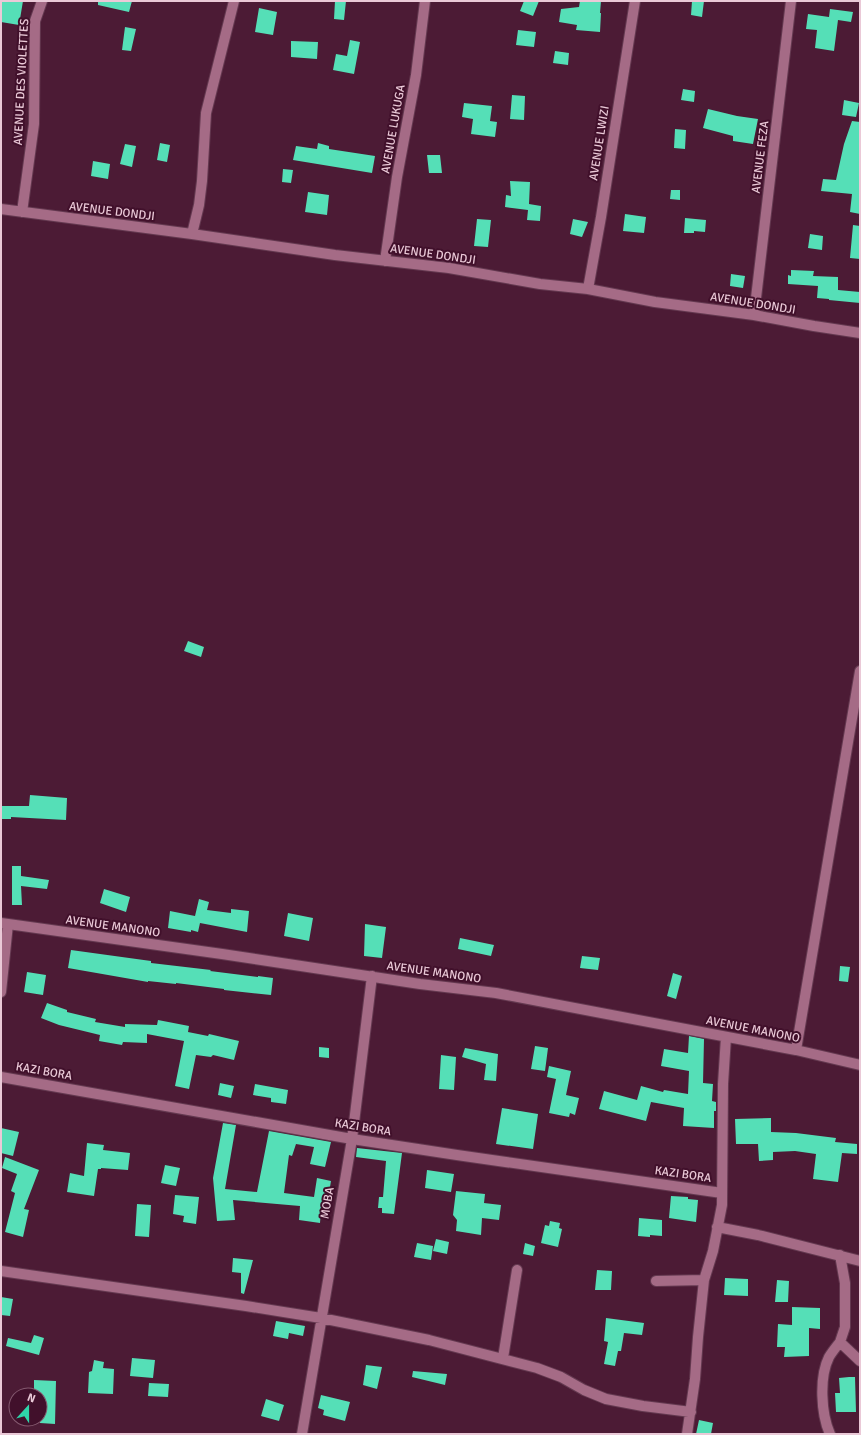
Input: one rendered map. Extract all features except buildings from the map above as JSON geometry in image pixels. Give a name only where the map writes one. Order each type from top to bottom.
[{"type":"street","name":"AVENUE DES VIOLETTES","points":[[22,212],[34,124],[36,21],[42,1]]},
{"type":"street","points":[[192,234],[199,205],[206,113],[234,1]]},
{"type":"street","name":"AVENUE LUKUGA","points":[[385,261],[397,177],[416,75],[425,1]]},
{"type":"street","name":"AVENUE LWIZI","points":[[588,289],[635,1]]},
{"type":"street","name":"AVENUE FEZA","points":[[754,315],[791,1]]},
{"type":"street","name":"AVENUE DONDJI","points":[[1,209],[192,234],[335,255],[449,268],[540,284],[588,289],[655,302],[754,315],[860,333]]},
{"type":"street","points":[[796,1050],[860,671]]},
{"type":"street","points":[[1,992],[5,923]]},
{"type":"street","name":"AVENUE MANONO","points":[[5,923],[420,984],[496,993],[796,1050],[860,1064]]},
{"type":"street","name":"MOBA","points":[[302,1434],[352,1139],[372,976]]},
{"type":"street","points":[[687,1434],[695,1379],[704,1280],[713,1251],[722,1205],[723,1084],[726,1037]]},
{"type":"street","name":"KAZI BORA","points":[[1,1077],[352,1139],[722,1192]]},
{"type":"street","points":[[717,1227],[758,1235],[860,1261]]},
{"type":"street","points":[[830,1434],[825,1421],[823,1388],[824,1374],[829,1358],[840,1342],[845,1327],[845,1283],[840,1255]]},
{"type":"street","points":[[504,1358],[517,1270]]},
{"type":"street","points":[[1,1271],[321,1318],[429,1340],[504,1358],[537,1368],[561,1377],[584,1390],[606,1399],[643,1406],[691,1412]]},
{"type":"street","points":[[656,1281],[704,1280]]},
{"type":"street","points":[[840,1342],[860,1361]]}]
